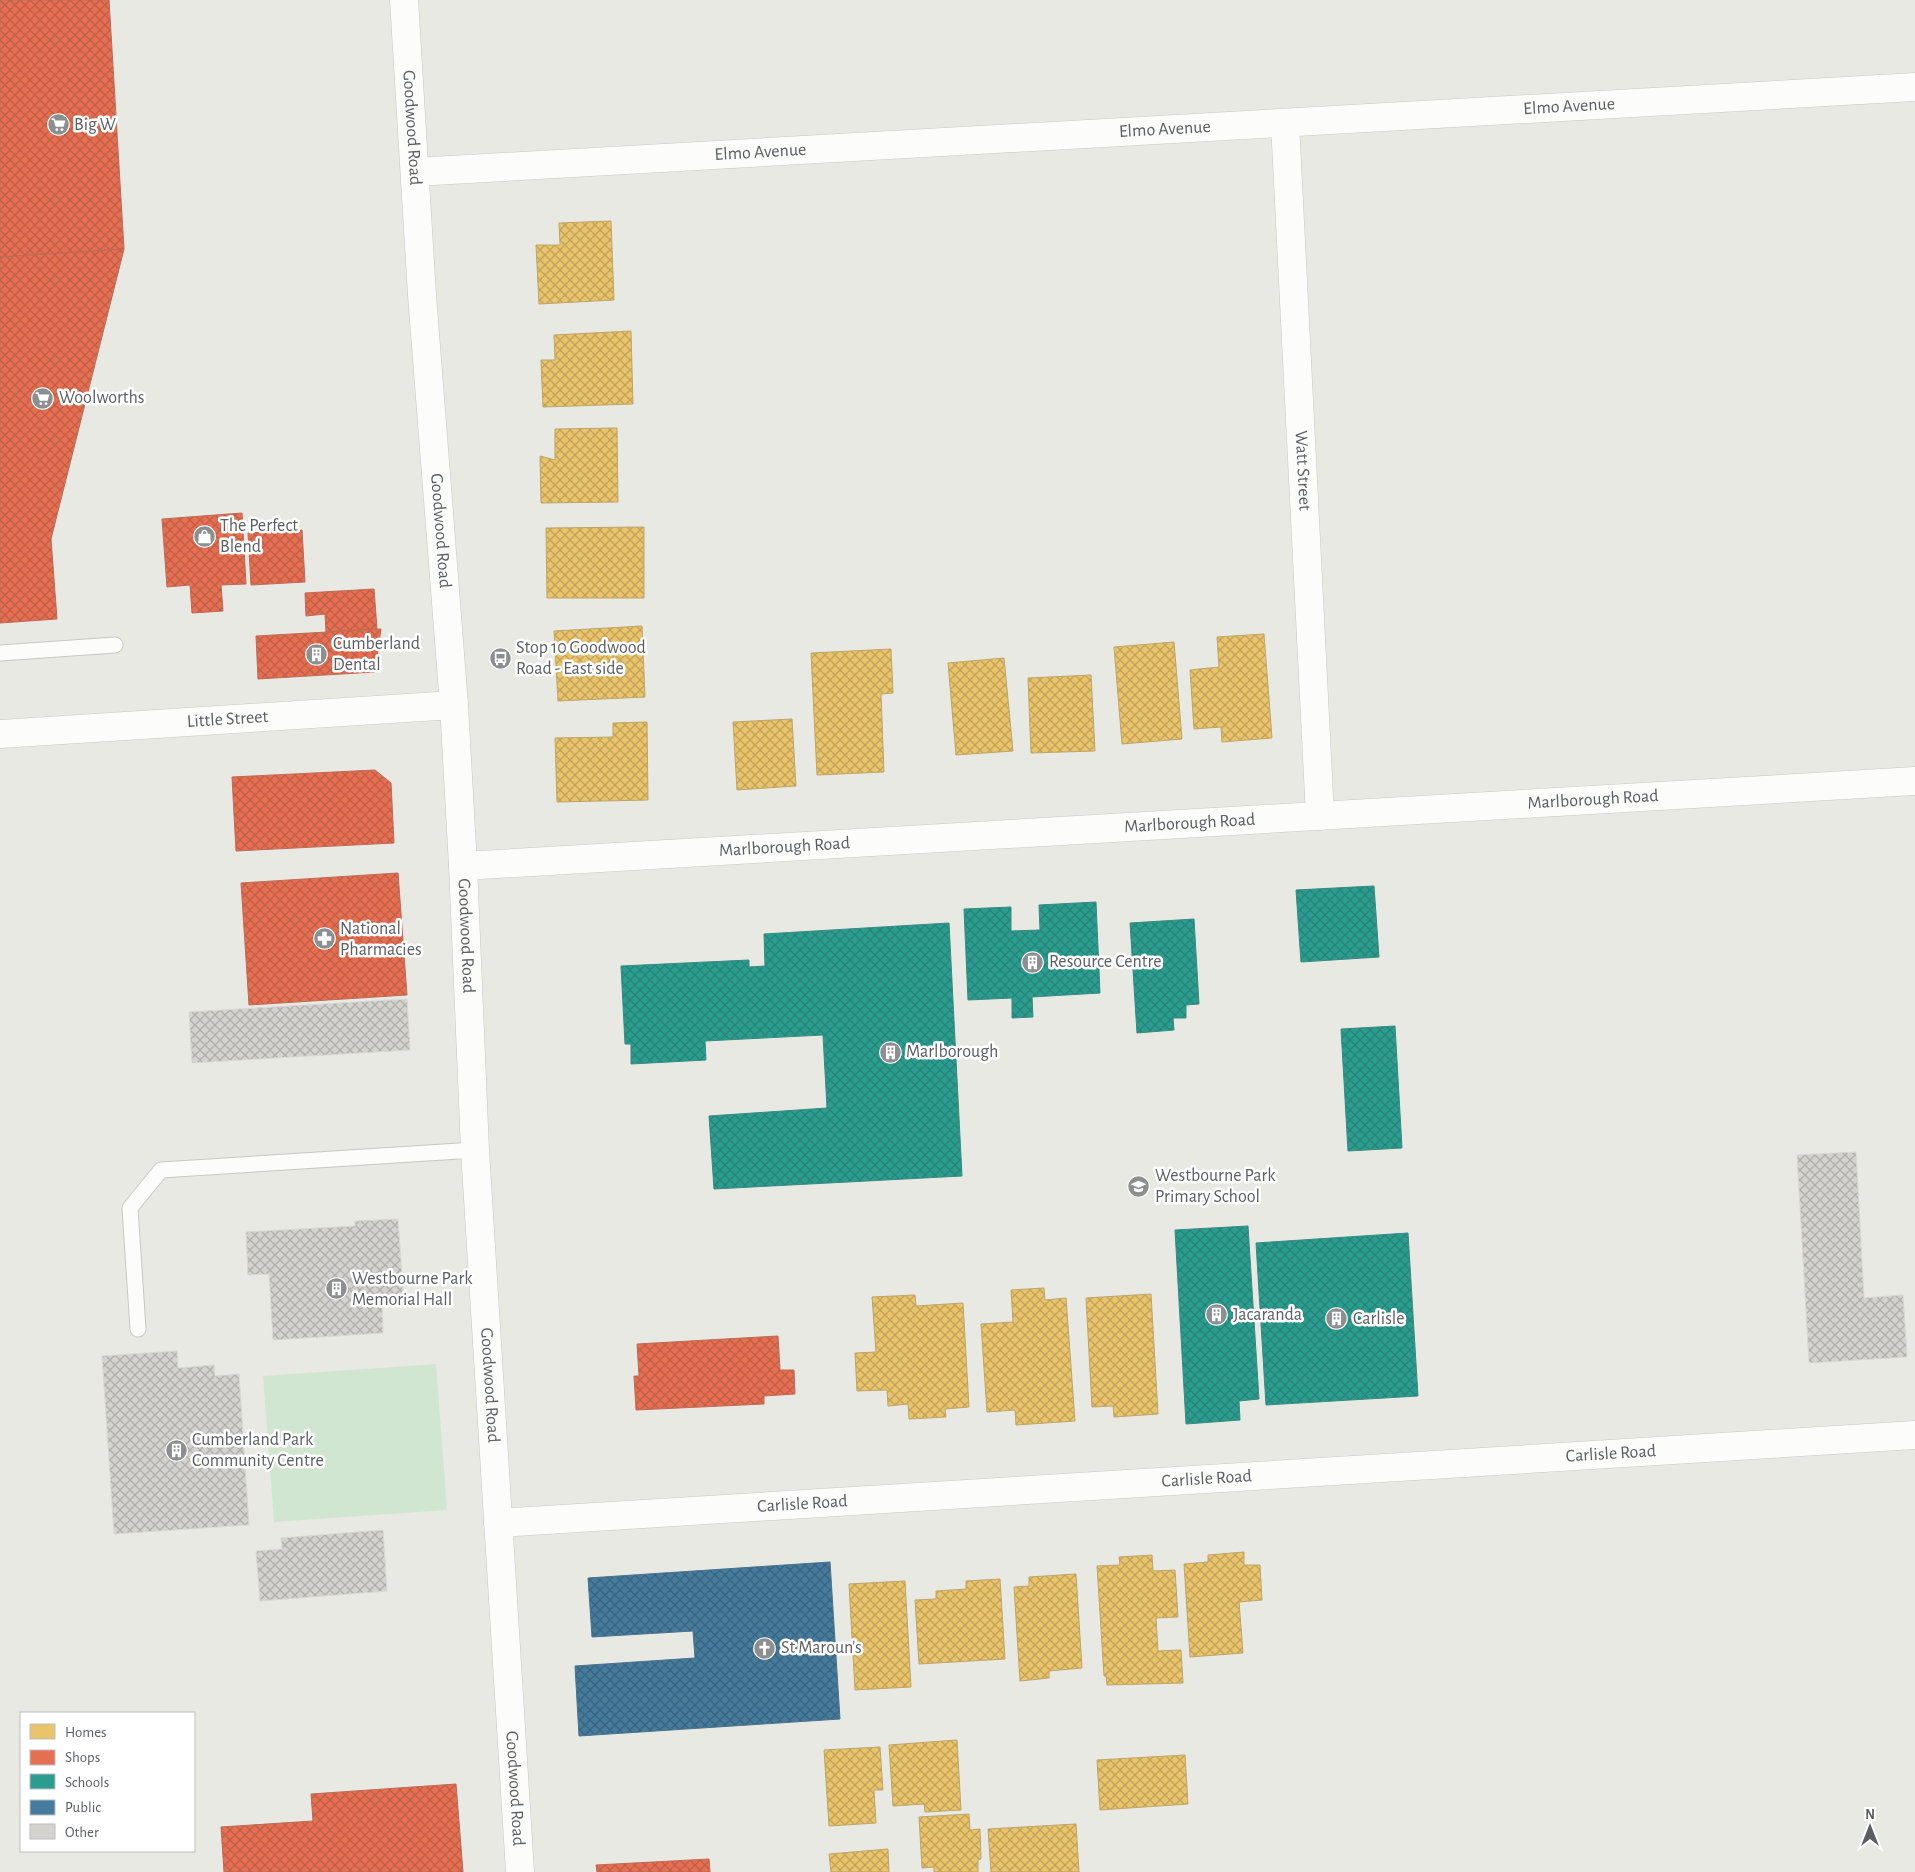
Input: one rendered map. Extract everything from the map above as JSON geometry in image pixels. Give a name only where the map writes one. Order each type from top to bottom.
[{"type":"street","name":"Goodwood Road","points":[[404,0],[422,295],[454,705],[475,1150],[520,1872]]},
{"type":"street","name":"Elmo Avenue","points":[[415,172],[1915,87]]},
{"type":"street","name":"Watt Street","points":[[1285,123],[1320,816]]},
{"type":"street","name":"Little Street","points":[[0,734],[454,705]]},
{"type":"street","name":"Marlborough Road","points":[[463,866],[1915,781]]},
{"type":"street","name":"Carlisle Road","points":[[498,1523],[1915,1435]]},
{"type":"lane","points":[[0,652],[115,645]]},
{"type":"lane","points":[[138,1329],[130,1208],[161,1170],[475,1150]]},
{"type":"green space","points":[[436,1364],[447,1510],[274,1522],[263,1376]]},
{"type":"building: Homes","points":[[611,221],[614,300],[539,304],[536,245],[560,245],[559,223]]},
{"type":"building: Homes","points":[[631,331],[633,404],[543,407],[541,360],[555,360],[554,335]]},
{"type":"building: Homes","points":[[617,428],[618,502],[541,503],[540,456],[555,460],[555,429]]},
{"type":"building: Homes","points":[[644,527],[644,598],[547,598],[546,528]]},
{"type":"building: Homes","points":[[642,626],[645,697],[558,701],[554,631]]},
{"type":"building: Homes","points":[[1264,634],[1272,738],[1222,742],[1221,727],[1194,729],[1190,670],[1219,667],[1217,637]]},
{"type":"building: Homes","points":[[1174,642],[1182,739],[1122,744],[1114,647]]},
{"type":"building: Homes","points":[[891,649],[893,693],[881,694],[884,772],[817,775],[811,653]]},
{"type":"building: Homes","points":[[1004,658],[1013,751],[956,755],[948,663]]},
{"type":"building: Homes","points":[[1091,675],[1095,751],[1031,753],[1028,678]]},
{"type":"building: Homes","points":[[792,719],[796,786],[737,790],[733,722]]},
{"type":"building: Homes","points":[[647,722],[648,800],[557,802],[555,738],[613,737],[613,723]]},
{"type":"building: Homes","points":[[1044,1288],[1045,1300],[1066,1298],[1075,1421],[1016,1425],[1015,1410],[987,1412],[981,1324],[1013,1322],[1011,1290]]},
{"type":"building: Homes","points":[[1151,1294],[1158,1414],[1114,1417],[1113,1406],[1092,1407],[1086,1298]]},
{"type":"building: Homes","points":[[915,1295],[916,1306],[963,1303],[969,1407],[945,1409],[946,1417],[909,1419],[908,1404],[888,1406],[887,1390],[857,1391],[855,1353],[876,1352],[872,1297]]},
{"type":"building: Homes","points":[[1244,1552],[1244,1565],[1260,1565],[1262,1600],[1239,1602],[1243,1653],[1190,1657],[1184,1564],[1208,1562],[1208,1555]]},
{"type":"building: Homes","points":[[1152,1555],[1153,1571],[1175,1570],[1178,1617],[1156,1618],[1158,1651],[1181,1650],[1183,1683],[1107,1685],[1106,1676],[1104,1676],[1097,1566],[1120,1565],[1119,1557]]},
{"type":"building: Homes","points":[[1076,1574],[1082,1668],[1049,1671],[1049,1678],[1020,1681],[1014,1587],[1029,1586],[1029,1577]]},
{"type":"building: Homes","points":[[1000,1579],[1005,1659],[919,1664],[915,1600],[936,1599],[936,1591],[966,1589],[966,1581]]},
{"type":"building: Homes","points":[[905,1581],[911,1687],[855,1690],[849,1584]]},
{"type":"building: Homes","points":[[957,1740],[961,1810],[925,1812],[924,1804],[893,1806],[889,1745]]},
{"type":"building: Homes","points":[[880,1747],[883,1790],[874,1790],[876,1823],[829,1826],[824,1750]]},
{"type":"building: Homes","points":[[1185,1755],[1188,1804],[1100,1810],[1097,1760]]},
{"type":"building: Homes","points":[[969,1814],[970,1830],[980,1829],[981,1859],[978,1860],[978,1872],[934,1872],[934,1867],[922,1868],[919,1817]]},
{"type":"building: Homes","points":[[1076,1824],[1079,1872],[991,1872],[988,1829]]},
{"type":"building: Homes","points":[[888,1849],[889,1872],[831,1872],[829,1854]]},
{"type":"building: Shops","name":"Big W","points":[[0,0],[109,0],[124,249],[0,257]]},
{"type":"building: Shops","name":"Woolworths","points":[[124,249],[51,539],[57,619],[0,623],[0,257]]},
{"type":"building: Shops","points":[[242,513],[246,584],[221,585],[223,611],[192,613],[190,585],[167,587],[162,519]]},
{"type":"building: Shops","points":[[302,530],[305,582],[251,585],[248,533]]},
{"type":"building: Shops","points":[[374,589],[377,629],[326,632],[325,614],[306,616],[305,593]]},
{"type":"building: Shops","name":"Cumberland Dental","points":[[381,629],[375,672],[258,679],[256,636]]},
{"type":"building: Shops","points":[[375,770],[391,783],[394,843],[236,851],[232,777]]},
{"type":"building: Shops","name":"National Pharmacies","points":[[398,873],[407,995],[249,1005],[241,883]]},
{"type":"building: Shops","points":[[778,1336],[780,1370],[794,1370],[795,1394],[764,1396],[764,1404],[636,1410],[634,1376],[639,1376],[637,1344]]},
{"type":"building: Shops","points":[[456,1784],[463,1872],[224,1872],[221,1827],[313,1821],[311,1794]]},
{"type":"building: Shops","points":[[709,1859],[710,1872],[597,1872],[596,1865]]},
{"type":"building: Schools","points":[[1374,886],[1379,957],[1301,962],[1296,890]]},
{"type":"building: Schools","name":"Resource Centre","points":[[1096,902],[1100,993],[1032,997],[1033,1017],[1012,1018],[1012,998],[968,1000],[964,909],[1011,907],[1011,931],[1040,930],[1039,905]]},
{"type":"building: Schools","points":[[1194,919],[1199,1004],[1186,1005],[1186,1018],[1173,1018],[1174,1030],[1137,1033],[1130,923]]},
{"type":"building: Schools","name":"Marlborough","points":[[949,923],[962,1176],[714,1189],[709,1116],[827,1108],[823,1035],[705,1041],[706,1060],[631,1064],[631,1044],[625,1044],[621,966],[749,960],[749,967],[765,966],[764,934]]},
{"type":"building: Schools","points":[[1395,1026],[1402,1148],[1348,1151],[1341,1029]]},
{"type":"building: Schools","name":"Jacaranda","points":[[1248,1226],[1259,1399],[1239,1401],[1240,1420],[1186,1424],[1175,1230]]},
{"type":"building: Schools","name":"Carlisle","points":[[1408,1233],[1418,1396],[1266,1405],[1256,1243]]},
{"type":"building: Public","name":"St Maroun's","points":[[830,1562],[840,1719],[579,1736],[575,1666],[695,1658],[693,1631],[592,1637],[588,1578]]},
{"type":"building: Other","points":[[407,999],[410,1050],[192,1063],[189,1012]]},
{"type":"building: Other","points":[[1856,1152],[1864,1298],[1903,1295],[1907,1357],[1809,1363],[1797,1155]]},
{"type":"building: Other","name":"Westbourne Park Memorial Hall","points":[[398,1219],[404,1304],[382,1305],[383,1333],[273,1340],[269,1274],[248,1275],[246,1232],[355,1226],[355,1221]]},
{"type":"building: Other","name":"Cumberland Park Community Centre","points":[[177,1351],[178,1368],[214,1365],[215,1376],[239,1374],[249,1525],[114,1534],[102,1356]]},
{"type":"building: Other","points":[[383,1530],[387,1591],[260,1601],[256,1551],[282,1549],[281,1538]]},
{"type":"place","name":"Big W","points":[[58,125]]},
{"type":"place","name":"Woolworths","points":[[43,398]]},
{"type":"place","name":"The Perfect Blend","points":[[204,536]]},
{"type":"place","name":"Cumberland Dental","points":[[317,654]]},
{"type":"place","name":"Stop 10 Goodwood Road - East side","points":[[500,658]]},
{"type":"place","name":"National Pharmacies","points":[[324,939]]},
{"type":"place","name":"Resource Centre","points":[[1033,962]]},
{"type":"place","name":"Marlborough","points":[[890,1052]]},
{"type":"place","name":"Westbourne Park Primary School","points":[[1139,1186]]},
{"type":"place","name":"Westbourne Park Memorial Hall","points":[[336,1289]]},
{"type":"place","name":"Jacaranda","points":[[1217,1315]]},
{"type":"place","name":"Carlisle","points":[[1337,1319]]},
{"type":"place","name":"Cumberland Park Community Centre","points":[[176,1450]]},
{"type":"place","name":"St Maroun's","points":[[765,1648]]}]
